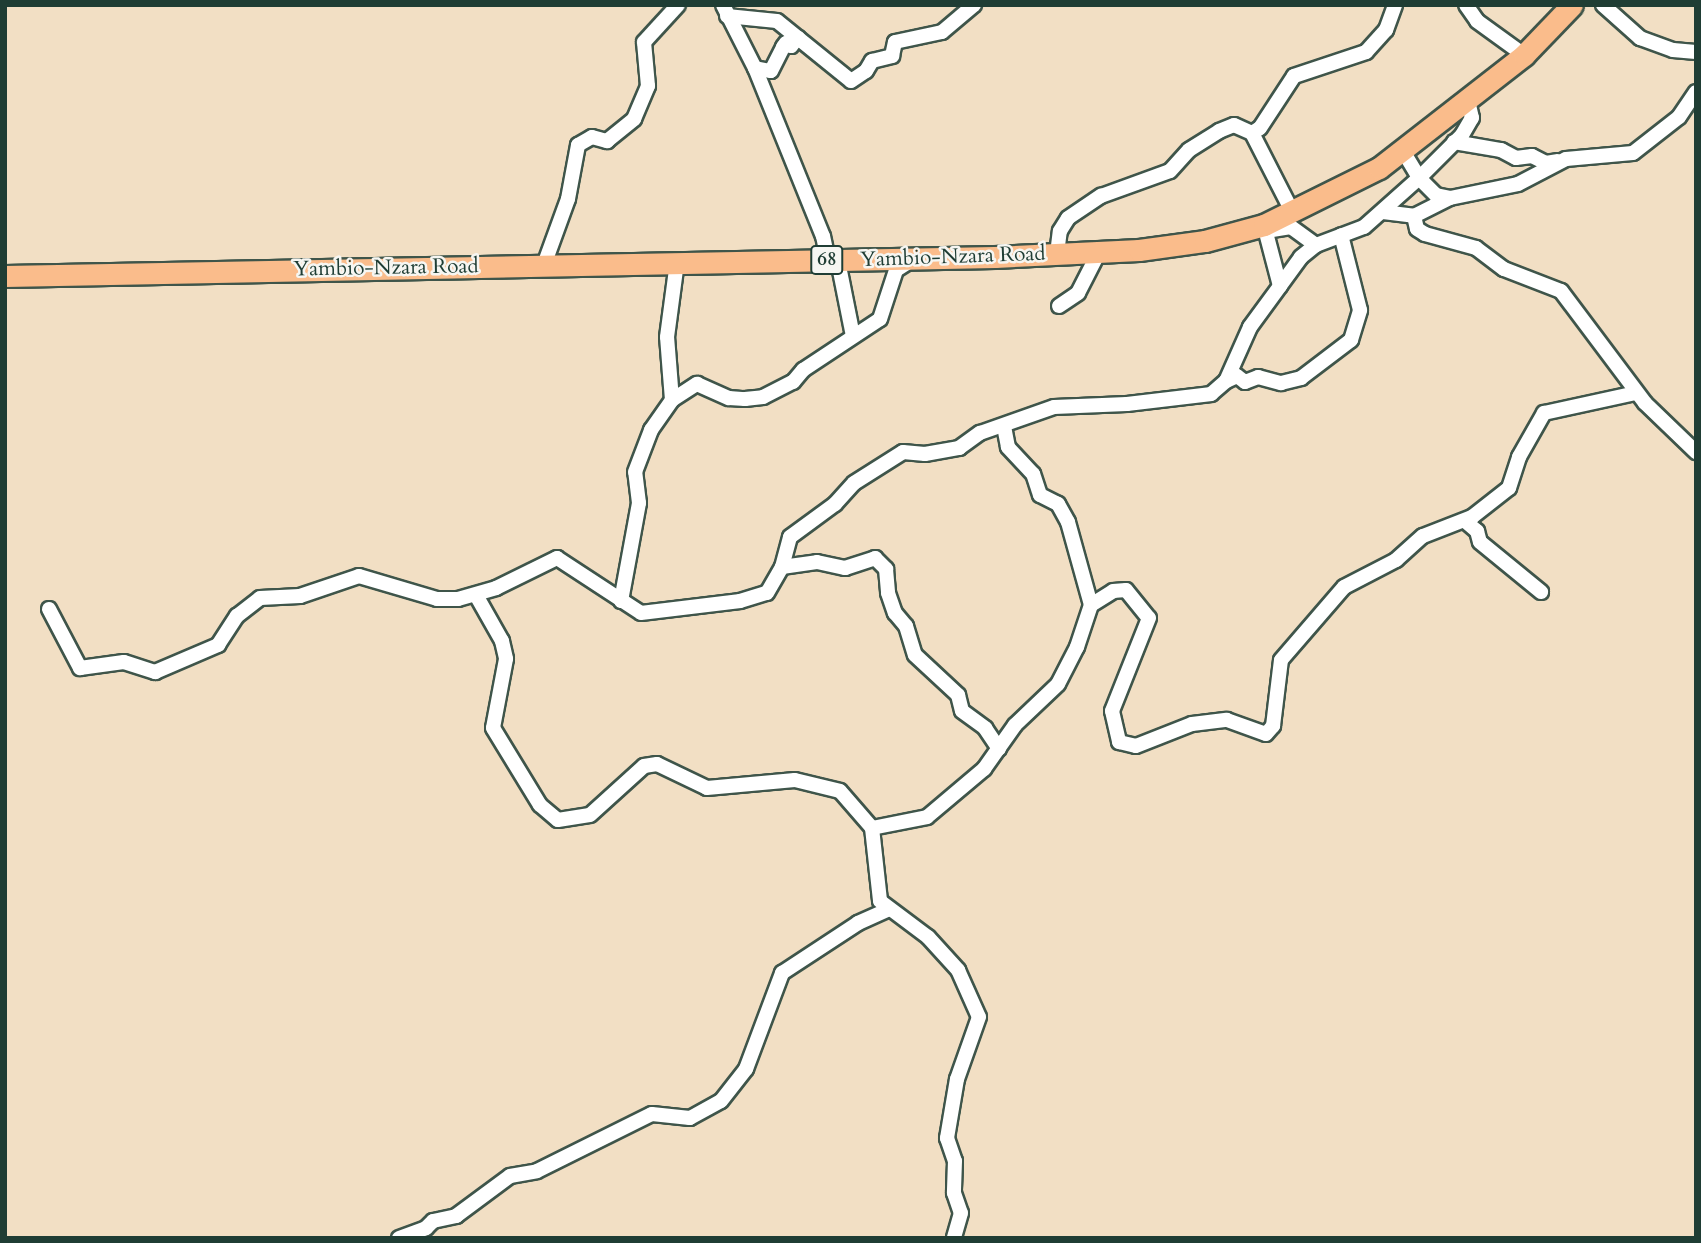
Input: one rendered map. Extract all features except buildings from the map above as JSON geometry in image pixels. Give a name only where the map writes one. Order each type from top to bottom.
[{"type":"main road","name":"Yambio-Nzara Road","points":[[5,276],[914,259],[1099,252],[1205,241],[1265,228],[1404,151],[1524,55],[1572,5]]},
{"type":"street","points":[[544,265],[568,199],[578,145],[592,136],[607,141],[634,119],[644,104],[648,86],[644,42],[678,5]]},
{"type":"street","points":[[725,10],[778,21],[851,81],[866,71],[872,61],[892,56],[895,43],[942,32],[974,5]]},
{"type":"street","points":[[1252,133],[1260,128],[1266,113],[1274,111],[1294,76],[1366,52],[1386,30],[1395,5]]},
{"type":"street","points":[[1466,5],[1477,21],[1524,55]]},
{"type":"street","points":[[1603,5],[1640,37],[1673,50],[1696,52]]},
{"type":"street","points":[[725,10],[755,68],[833,260],[853,336]]},
{"type":"street","points":[[755,68],[771,71],[786,43],[791,46],[798,38]]},
{"type":"street","points":[[1429,132],[1452,144],[1501,150],[1516,158],[1532,156],[1546,163],[1633,153],[1661,134],[1696,92]]},
{"type":"street","points":[[1226,381],[1250,327],[1301,257],[1316,245],[1364,227],[1383,212],[1452,144],[1472,118],[1468,101]]},
{"type":"street","points":[[1057,254],[1060,231],[1068,218],[1101,196],[1171,171],[1189,150],[1234,125],[1252,133],[1293,211]]},
{"type":"street","points":[[1404,151],[1419,178],[1436,195],[1450,198]]},
{"type":"street","points":[[1383,212],[1414,216],[1450,198],[1518,184],[1566,159]]},
{"type":"street","points":[[1414,216],[1417,229],[1425,234],[1476,248],[1504,269],[1561,291],[1636,393],[1696,452]]},
{"type":"street","points":[[1280,286],[1265,228],[1291,227],[1316,245]]},
{"type":"street","points":[[48,609],[80,668],[124,662],[155,672],[218,645],[237,616],[260,598],[300,596],[359,576],[381,579],[437,599],[476,596],[557,558],[641,613],[740,601],[767,593],[782,567],[790,537],[835,504],[854,483],[902,452],[959,448],[980,433],[1054,407],[1127,404],[1211,394],[1226,381],[1237,376],[1245,382],[1258,377],[1281,383],[1301,378],[1351,340],[1360,310],[1341,235]]},
{"type":"street","points":[[1059,306],[1078,293],[1099,252]]},
{"type":"street","points":[[621,601],[639,503],[635,472],[651,430],[672,400],[697,384],[729,398],[763,397],[793,383],[803,370],[880,319],[895,270],[914,259]]},
{"type":"street","points":[[672,400],[667,337],[677,262]]},
{"type":"street","points":[[1091,605],[1114,591],[1126,590],[1149,618],[1112,710],[1119,742],[1136,746],[1184,727],[1227,720],[1266,734],[1274,720],[1281,660],[1345,587],[1395,561],[1415,541],[1465,521],[1509,488],[1519,457],[1544,413],[1636,393]]},
{"type":"street","points":[[872,828],[927,817],[984,769],[1015,725],[1058,684],[1077,647],[1091,605],[1068,522],[1058,504],[1040,495],[1033,474],[1008,447],[1004,426]]},
{"type":"street","points":[[1465,521],[1477,531],[1480,542],[1541,592]]},
{"type":"street","points":[[782,567],[817,562],[845,568],[875,558],[886,569],[888,593],[895,613],[906,626],[915,655],[958,695],[962,711],[985,728],[999,749]]},
{"type":"street","points":[[476,596],[502,641],[506,659],[493,728],[549,816],[558,820],[590,815],[644,766],[657,764],[706,788],[795,780],[840,791],[872,828],[880,901],[929,937],[958,970],[979,1017],[957,1079],[947,1138],[955,1161],[954,1194],[961,1213],[954,1238]]},
{"type":"street","points":[[399,1238],[426,1228],[433,1221],[456,1216],[510,1176],[537,1171],[631,1122],[652,1114],[690,1118],[721,1101],[746,1069],[782,973],[858,923],[889,909]]}]
